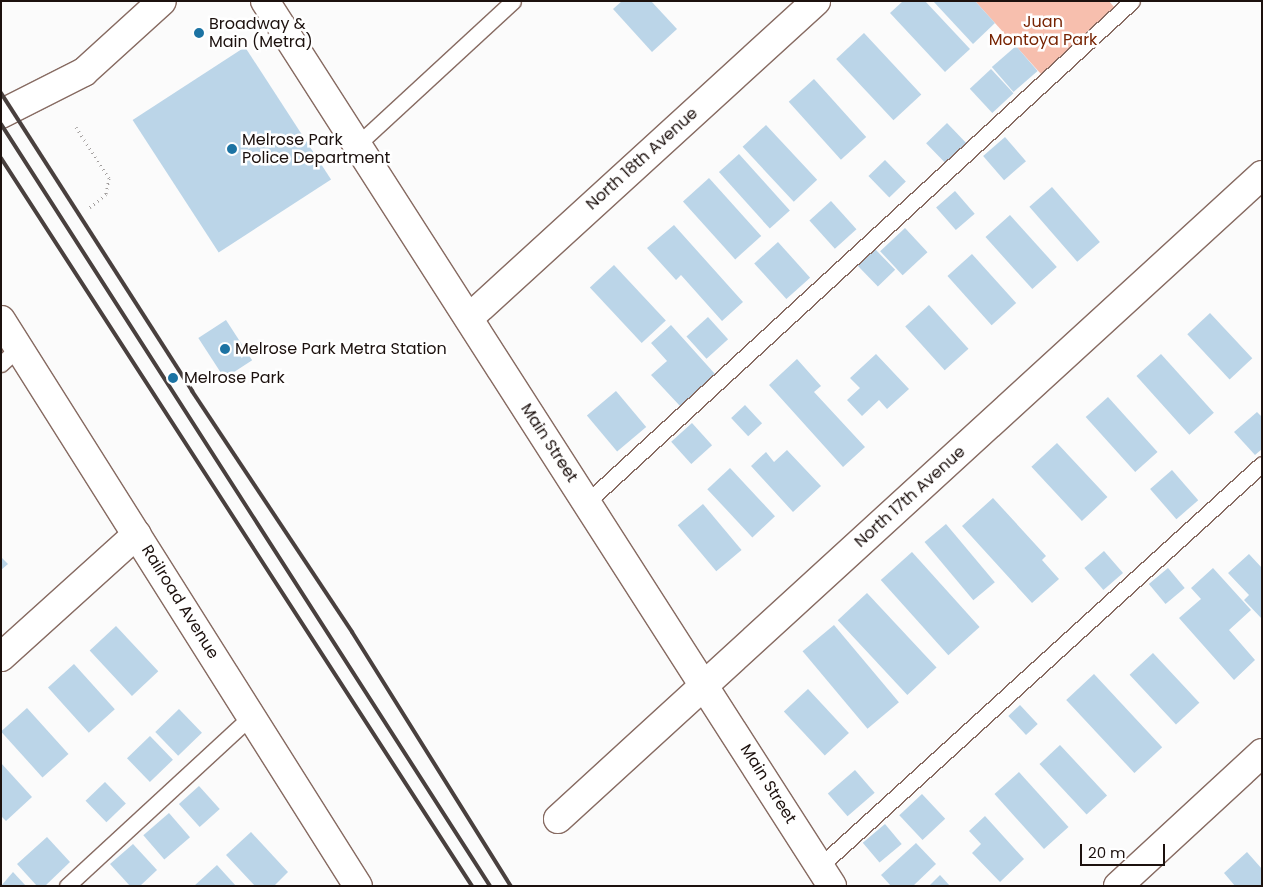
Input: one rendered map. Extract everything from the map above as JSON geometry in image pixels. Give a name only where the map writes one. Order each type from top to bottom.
[{"type":"street","points":[[6,112],[84,72],[162,1]]},
{"type":"street","name":"Main Street","points":[[265,1],[826,876]]},
{"type":"street","name":"North 18th Avenue","points":[[469,318],[816,1]]},
{"type":"street","name":"North 17th Avenue","points":[[558,819],[1254,183]]},
{"type":"street","name":"Railroad Avenue","points":[[1,320],[10,356],[137,534],[358,886]]},
{"type":"street","points":[[1,657],[137,534]]},
{"type":"street","points":[[1118,886],[1262,753]]},
{"type":"lane","points":[[357,145],[513,1]]},
{"type":"lane","points":[[587,502],[1132,1]]},
{"type":"lane","points":[[826,876],[1262,464]]},
{"type":"lane","points":[[67,886],[250,716]]},
{"type":"path","points":[[76,127],[109,178],[106,194],[90,207]]},
{"type":"green space","name":"Juan Montoya Park","points":[[975,1],[1109,1],[1114,7],[1041,74]]},
{"type":"building","points":[[622,1],[651,1],[677,29],[652,52],[613,9]]},
{"type":"building","points":[[903,1],[925,1],[970,49],[945,72],[890,13]]},
{"type":"building","points":[[933,1],[975,1],[995,23],[973,44]]},
{"type":"building","points":[[864,33],[921,94],[893,120],[836,59]]},
{"type":"building","points":[[1016,46],[1038,71],[1013,92],[992,67]]},
{"type":"building","name":"Melrose Park Police Department","points":[[245,47],[331,180],[219,252],[133,120]]},
{"type":"building","points":[[991,69],[1014,93],[992,113],[970,89]]},
{"type":"building","points":[[814,79],[866,137],[841,160],[789,102]]},
{"type":"building","points":[[947,123],[966,143],[946,163],[926,143]]},
{"type":"building","points":[[766,125],[817,180],[794,202],[743,147]]},
{"type":"building","points":[[1005,137],[1026,161],[1004,180],[983,156]]},
{"type":"building","points":[[739,154],[790,210],[770,229],[719,172]]},
{"type":"building","points":[[885,160],[906,182],[889,198],[868,176]]},
{"type":"building","points":[[709,178],[761,236],[735,259],[683,201]]},
{"type":"building","points":[[1052,187],[1100,242],[1077,262],[1029,207]]},
{"type":"building","points":[[955,191],[975,214],[956,230],[936,207]]},
{"type":"building","points":[[831,201],[856,229],[835,249],[809,220]]},
{"type":"building","points":[[1010,215],[1057,267],[1032,289],[985,237]]},
{"type":"building","points":[[674,225],[743,302],[722,321],[681,275],[676,280],[647,248]]},
{"type":"building","points":[[905,228],[928,252],[903,275],[880,251]]},
{"type":"building","points":[[778,242],[810,278],[786,299],[754,263]]},
{"type":"building","points":[[875,249],[895,270],[878,287],[858,266]]},
{"type":"building","points":[[972,254],[1016,303],[992,325],[947,276]]},
{"type":"building","points":[[614,265],[666,321],[642,343],[590,288]]},
{"type":"building","points":[[929,305],[968,349],[945,370],[905,326]]},
{"type":"building","points":[[1210,313],[1252,358],[1230,379],[1187,334]]},
{"type":"building","points":[[708,317],[728,339],[707,359],[686,336]]},
{"type":"building","name":"Melrose Park Metra Station","points":[[226,320],[252,360],[224,378],[198,338]]},
{"type":"building","points":[[671,325],[715,374],[680,406],[651,375],[667,361],[651,343]]},
{"type":"building","points":[[876,354],[909,389],[887,409],[879,400],[862,416],[847,400],[860,388],[850,378]]},
{"type":"building","points":[[1161,354],[1214,413],[1189,435],[1136,376]]},
{"type":"building","points":[[797,359],[821,386],[814,392],[865,447],[843,467],[769,385]]},
{"type":"building","points":[[616,391],[646,427],[617,451],[587,415]]},
{"type":"building","points":[[1108,397],[1158,452],[1135,472],[1086,417]]},
{"type":"building","points":[[745,405],[762,423],[748,436],[731,418]]},
{"type":"building","points":[[1257,412],[1262,417],[1262,449],[1255,455],[1234,432]]},
{"type":"building","points":[[692,423],[712,445],[691,464],[671,442]]},
{"type":"building","points":[[1057,443],[1107,497],[1082,521],[1031,467]]},
{"type":"building","points":[[787,450],[821,486],[793,512],[751,466],[766,452],[774,462]]},
{"type":"building","points":[[730,468],[775,516],[752,537],[707,489]]},
{"type":"building","points":[[1172,470],[1198,500],[1176,519],[1150,489]]},
{"type":"building","points":[[993,498],[1046,556],[1042,560],[1059,579],[1032,603],[962,526]]},
{"type":"building","points":[[703,504],[742,550],[716,571],[678,525]]},
{"type":"building","points":[[946,524],[995,582],[973,600],[925,542]]},
{"type":"building","points":[[1104,551],[1123,573],[1103,590],[1084,568]]},
{"type":"building","points":[[912,552],[980,627],[948,655],[881,580]]},
{"type":"building","points":[[1249,554],[1262,568],[1262,619],[1244,600],[1249,595],[1228,573]]},
{"type":"building","points":[[1,557],[8,564],[1,570]]},
{"type":"building","points":[[1168,568],[1185,588],[1166,604],[1149,584]]},
{"type":"building","points":[[1213,568],[1251,610],[1229,630],[1255,660],[1234,680],[1179,618],[1201,599],[1191,588]]},
{"type":"building","points":[[867,593],[937,668],[907,695],[838,620]]},
{"type":"building","points":[[834,625],[899,702],[868,729],[803,651]]},
{"type":"building","points":[[116,626],[158,671],[132,696],[90,651]]},
{"type":"building","points":[[1153,653],[1199,703],[1176,725],[1130,675]]},
{"type":"building","points":[[74,664],[115,709],[89,733],[48,687]]},
{"type":"building","points":[[1094,674],[1162,747],[1134,773],[1066,700]]},
{"type":"building","points":[[808,689],[849,733],[825,755],[784,712]]},
{"type":"building","points":[[1020,705],[1038,724],[1026,735],[1008,716]]},
{"type":"building","points":[[27,708],[68,754],[42,777],[1,731]]},
{"type":"building","points":[[179,709],[202,733],[178,756],[155,732]]},
{"type":"building","points":[[150,736],[173,760],[150,782],[127,758]]},
{"type":"building","points":[[1060,745],[1107,795],[1087,815],[1040,764]]},
{"type":"building","points":[[1,763],[32,797],[6,821],[1,816]]},
{"type":"building","points":[[855,770],[875,793],[848,816],[828,794]]},
{"type":"building","points":[[1019,772],[1069,827],[1044,849],[994,794]]},
{"type":"building","points":[[105,782],[126,804],[106,822],[86,801]]},
{"type":"building","points":[[199,786],[220,809],[200,827],[179,804]]},
{"type":"building","points":[[922,794],[945,819],[923,840],[899,815]]},
{"type":"building","points":[[169,813],[190,837],[164,859],[143,835]]},
{"type":"building","points":[[985,816],[1024,859],[1000,882],[972,853],[981,844],[969,831]]},
{"type":"building","points":[[885,824],[902,844],[879,863],[863,843]]},
{"type":"building","points":[[251,832],[288,872],[274,886],[255,886],[226,855]]},
{"type":"building","points":[[47,837],[70,862],[45,886],[37,886],[17,864]]},
{"type":"building","points":[[916,843],[936,864],[913,886],[891,886],[881,875]]},
{"type":"building","points":[[133,844],[157,870],[140,886],[130,886],[110,864]]},
{"type":"building","points":[[1247,852],[1262,869],[1262,886],[1235,886],[1224,873]]},
{"type":"building","points":[[217,865],[236,886],[194,886]]},
{"type":"building","points":[[13,872],[26,886],[1,886]]},
{"type":"building","points":[[940,875],[950,886],[929,886]]},
{"type":"railway","points":[[1,93],[192,391],[352,632],[511,886]]},
{"type":"railway","points":[[1,124],[490,886]]},
{"type":"railway","points":[[1,158],[472,886]]},
{"type":"place","name":"Broadway & Main (Metra)","points":[[199,33]]},
{"type":"place","name":"Melrose Park Police Department","points":[[232,149]]},
{"type":"place","name":"Melrose Park Metra Station","points":[[225,349]]},
{"type":"place","name":"Melrose Park","points":[[173,378]]}]
